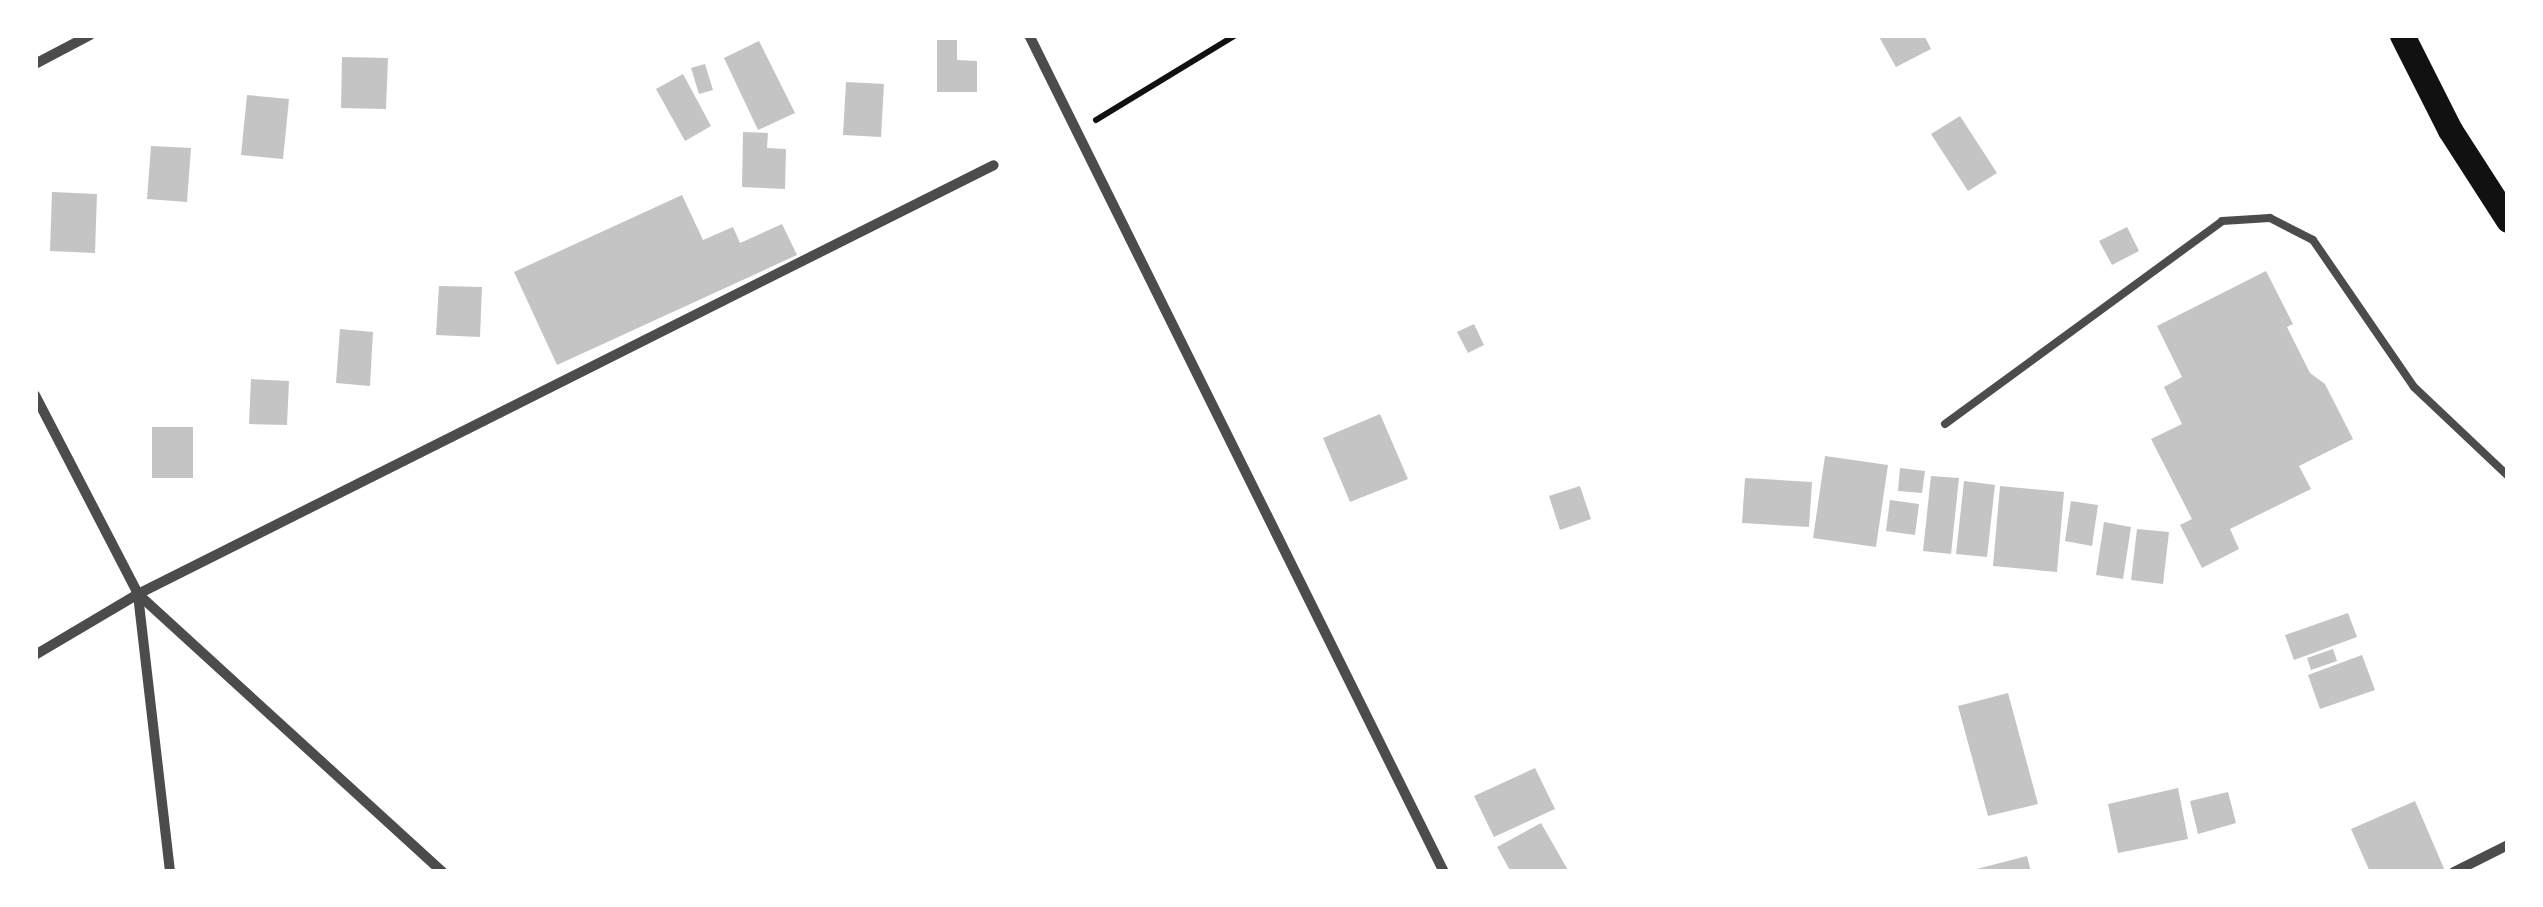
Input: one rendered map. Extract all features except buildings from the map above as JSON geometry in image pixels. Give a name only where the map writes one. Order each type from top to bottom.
[{"type":"main road","points":[[2402,35],[2450,130],[2508,220]]},
{"type":"street","points":[[35,64],[90,35]]},
{"type":"street","points":[[1029,35],[1444,872]]},
{"type":"street","points":[[35,656],[138,594],[994,165]]},
{"type":"street","points":[[35,395],[138,594],[442,872]]},
{"type":"street","points":[[138,594],[170,872]]},
{"type":"street","points":[[2454,872],[2508,845]]},
{"type":"lane","points":[[1945,424],[2222,221],[2270,218],[2313,240],[2414,387],[2508,476]]},
{"type":"path","points":[[1078,132],[1236,35]]}]
